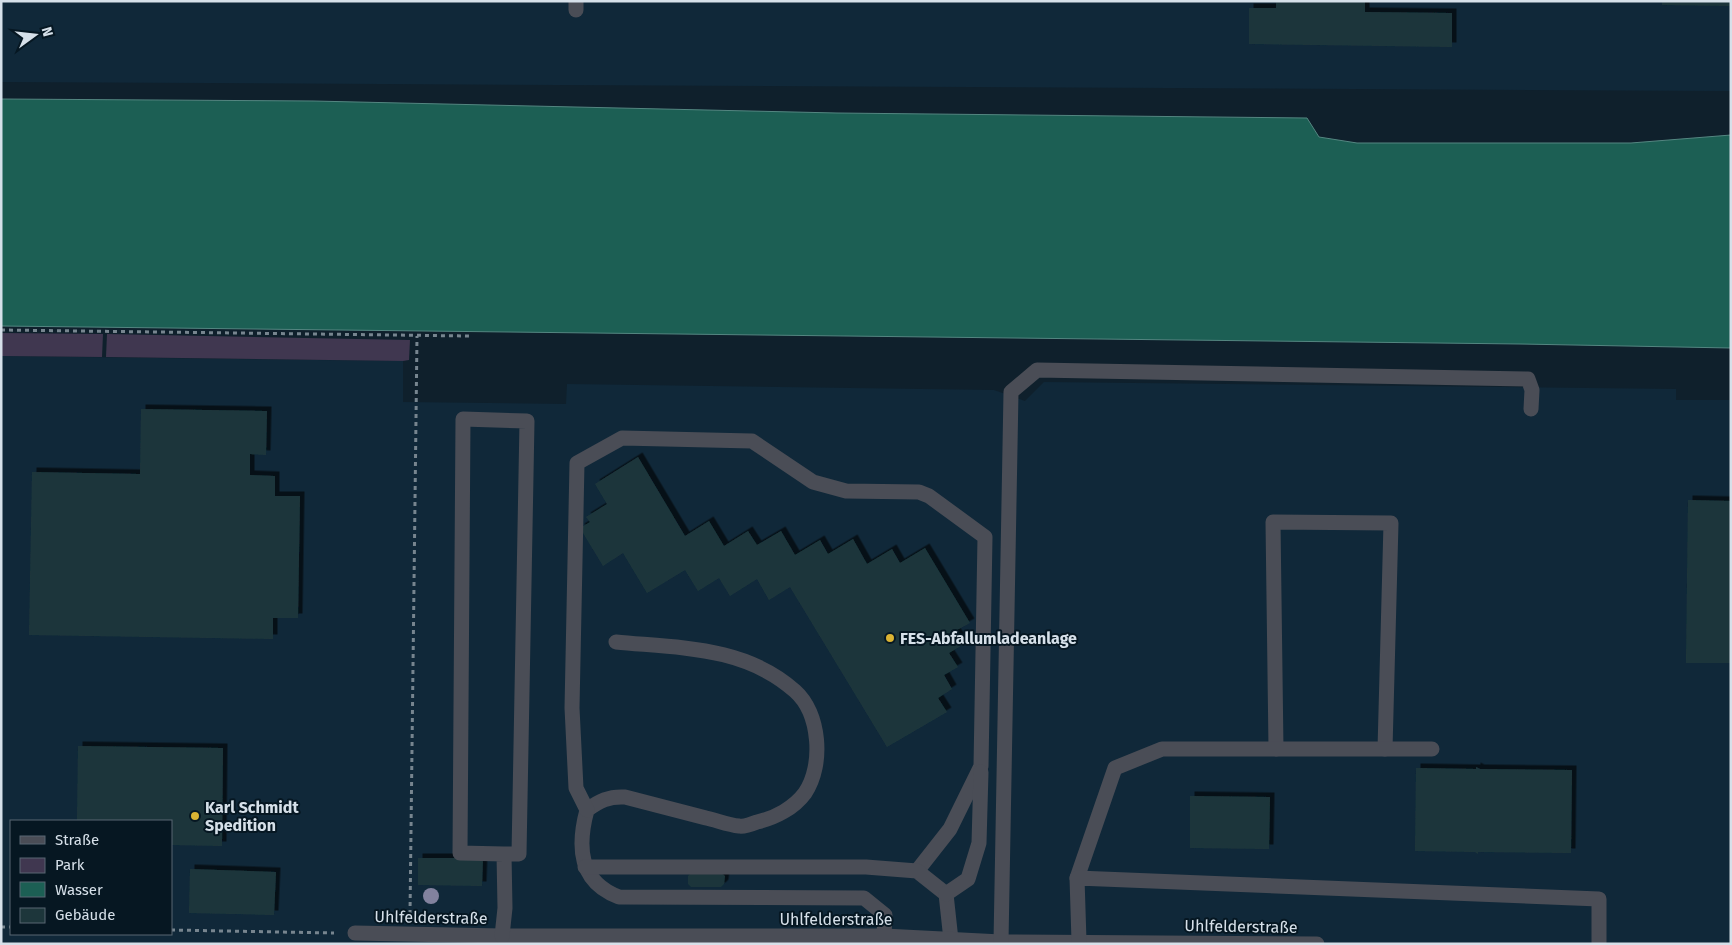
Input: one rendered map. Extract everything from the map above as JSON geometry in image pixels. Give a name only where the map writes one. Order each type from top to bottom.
[{"type":"street","points":[[1002,942],[1011,392],[1037,370],[1528,379],[1532,390],[1531,409]]},
{"type":"street","points":[[462,420],[528,421],[518,854],[504,854],[460,853],[462,420]]},
{"type":"street","points":[[884,936],[885,915],[864,898],[619,897],[603,891],[585,867],[582,838],[587,810],[576,788],[572,708],[578,463],[622,438],[752,441],[812,482],[846,491],[919,492],[929,496],[985,537],[979,844],[968,879],[946,894]]},
{"type":"street","points":[[1276,749],[1273,522],[1391,523],[1384,749]]},
{"type":"street","points":[[587,810],[598,801],[608,798],[625,797],[740,826],[767,820],[794,804],[805,792],[816,756],[813,721],[807,704],[782,681],[756,665],[727,654],[616,642]]},
{"type":"street","points":[[1079,941],[1077,878],[1115,768],[1162,749],[1432,749]]},
{"type":"street","points":[[916,871],[950,829],[981,766]]},
{"type":"street","points":[[502,936],[504,854]]},
{"type":"street","points":[[585,867],[866,867],[916,871],[946,894],[951,940]]},
{"type":"street","points":[[1077,878],[1599,899],[1599,944]]},
{"type":"street","name":"Uhlfelderstraße","points":[[355,933],[502,936],[884,936],[1002,942],[1317,944]]},
{"type":"path","points":[[1,330],[470,336]]},
{"type":"path","points":[[410,934],[417,336]]},
{"type":"path","points":[[172,930],[355,933]]},
{"type":"shaded area","points":[[1,1],[1731,1],[1731,91],[1,82]]},
{"type":"shaded area","points":[[1,356],[403,361],[403,402],[566,404],[567,384],[994,390],[1025,401],[1044,382],[1676,389],[1676,400],[1731,400],[1731,944],[1,944]]},
{"type":"green space","points":[[1,333],[103,334],[102,357],[1,356]]},
{"type":"green space","points":[[107,334],[410,340],[409,360],[106,357]]},
{"type":"water","points":[[1,99],[313,101],[837,113],[1307,118],[1319,137],[1357,143],[1631,143],[1731,135],[1731,348],[1,326]]},
{"type":"building","points":[[1276,1],[1365,1],[1365,12],[1452,13],[1452,47],[1249,44],[1249,8],[1276,8]]},
{"type":"building","points":[[1662,1],[1731,1],[1731,6],[1662,5]]},
{"type":"building","points":[[141,409],[267,411],[266,455],[250,454],[250,475],[275,476],[275,496],[300,496],[298,618],[273,618],[273,639],[29,635],[32,472],[140,474]]},
{"type":"building","name":"FES-Abfallumladeanlage","points":[[638,457],[685,536],[709,521],[724,546],[748,531],[757,545],[781,531],[795,555],[820,540],[828,554],[853,539],[867,564],[892,549],[900,563],[925,548],[970,623],[955,631],[964,644],[949,653],[958,667],[944,675],[952,689],[938,698],[947,712],[887,747],[790,587],[769,600],[757,579],[730,596],[719,578],[698,591],[685,570],[647,593],[623,553],[603,566],[580,528],[590,522],[586,517],[607,504],[595,484]]},
{"type":"building","points":[[1688,500],[1731,501],[1731,663],[1686,663]]},
{"type":"building","points":[[78,746],[223,748],[222,846],[172,845],[172,820],[77,820]]},
{"type":"building","points":[[1476,767],[1480,769],[1572,770],[1571,853],[1478,852],[1478,854],[1475,852],[1415,851],[1416,768],[1476,769]]},
{"type":"building","points":[[1190,796],[1270,797],[1269,849],[1190,848]]},
{"type":"building","points":[[418,858],[483,858],[482,886],[418,885]]},
{"type":"building","points":[[190,869],[276,872],[274,915],[189,913]]},
{"type":"building","points":[[691,873],[721,873],[725,876],[724,884],[721,887],[691,887],[688,884],[688,876]]},
{"type":"place","name":"FES-Abfallumladeanlage","points":[[890,638]]},
{"type":"place","name":"Karl Schmidt Spedition","points":[[195,816]]}]
